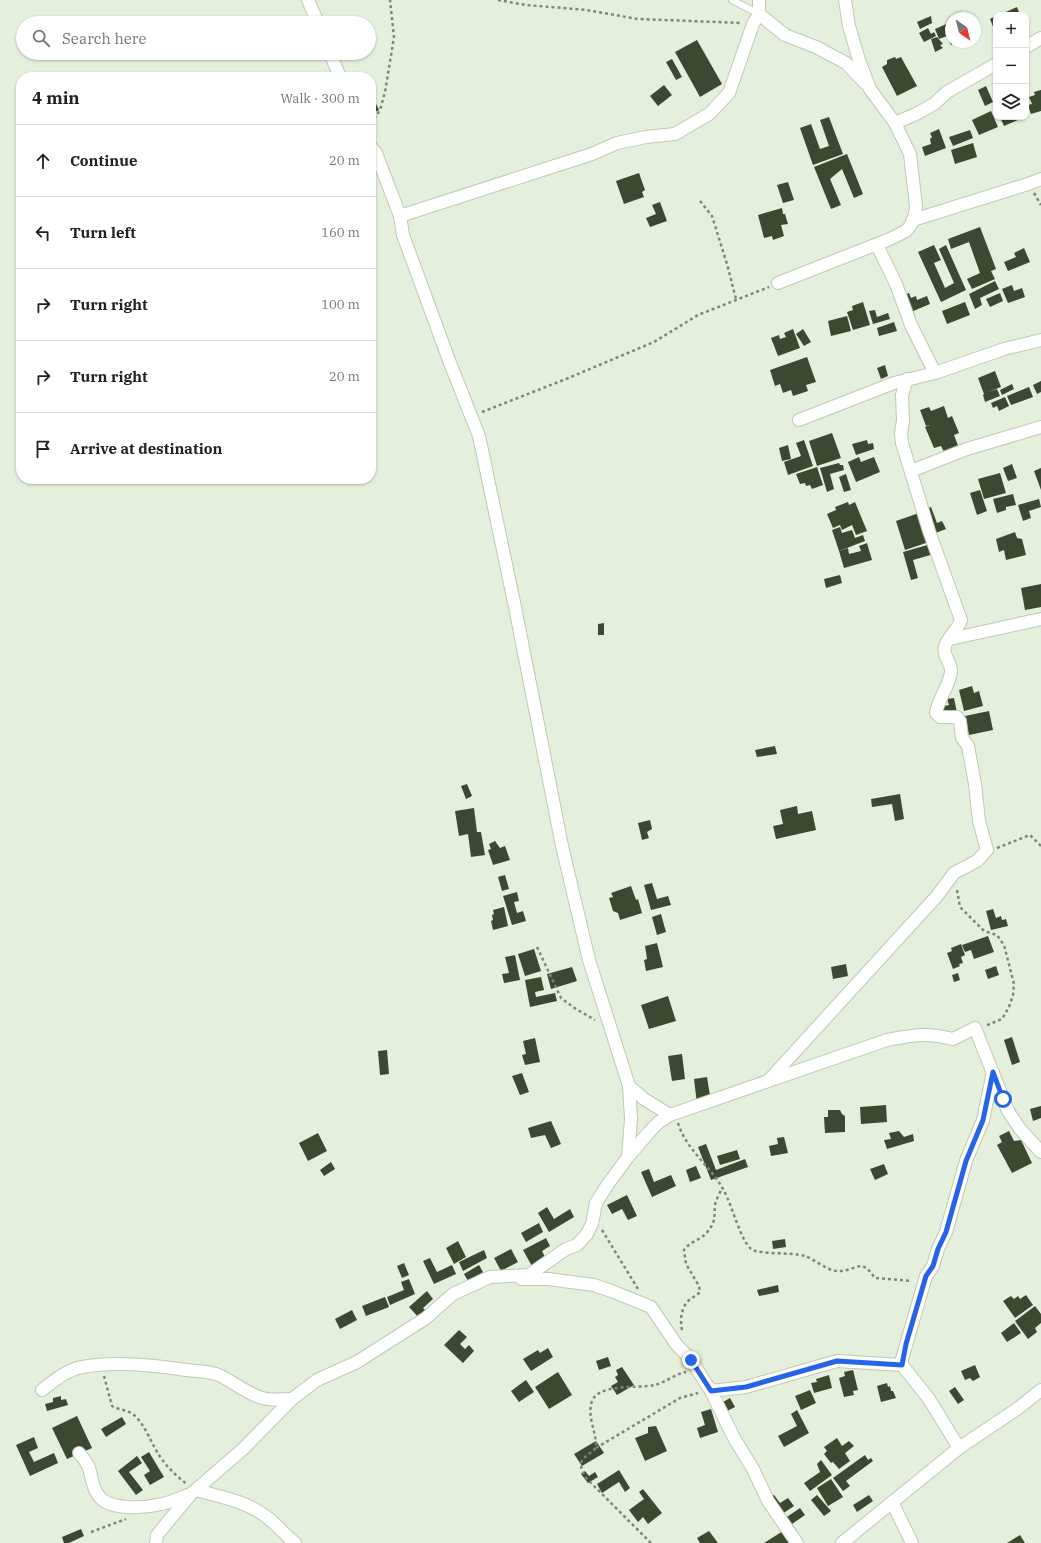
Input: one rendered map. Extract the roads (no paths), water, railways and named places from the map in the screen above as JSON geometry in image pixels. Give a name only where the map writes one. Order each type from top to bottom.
[{"type":"street","points":[[308,0],[315,16]]},
{"type":"street","points":[[400,216],[592,154],[617,143],[646,136],[675,134],[708,114],[729,93],[756,19],[759,0]]},
{"type":"street","points":[[845,0],[849,26],[859,60],[870,89]]},
{"type":"street","points":[[756,19],[785,35],[816,47],[846,63],[870,89],[895,122],[910,154],[916,206],[912,225],[906,232],[877,245],[778,283]]},
{"type":"street","points":[[1029,45],[1041,38]]},
{"type":"street","points":[[333,60],[338,72]]},
{"type":"street","points":[[895,122],[916,114],[934,104],[947,92],[993,66]]},
{"type":"street","points":[[376,154],[400,216],[403,235],[450,363],[472,416],[483,455],[515,607],[562,846],[585,945],[630,1086],[631,1119],[628,1157]]},
{"type":"street","points":[[913,220],[1041,179]]},
{"type":"street","points":[[877,245],[896,284],[912,325],[935,373]]},
{"type":"street","points":[[799,420],[907,379],[935,373],[1004,349],[1041,340]]},
{"type":"street","points":[[768,1081],[932,902],[954,873],[977,861],[986,850],[979,821],[975,784],[968,746],[962,738],[960,721],[957,718],[940,718],[936,713],[937,706],[950,674],[951,666],[944,655],[945,645],[961,622],[929,531],[902,443],[902,395],[907,379]]},
{"type":"street","points":[[911,471],[967,449],[1041,427]]},
{"type":"street","points":[[950,639],[1041,619]]},
{"type":"street","points":[[156,1543],[157,1535],[194,1492],[243,1449],[292,1399],[317,1380],[357,1362],[426,1318],[453,1294],[490,1277],[529,1275],[566,1250],[577,1245],[587,1234],[599,1197],[628,1157],[650,1130],[673,1114],[887,1040],[917,1034],[936,1035],[953,1039],[975,1028],[1008,1111],[1020,1129],[1041,1152]]},
{"type":"street","points":[[902,1365],[906,1344],[926,1276],[933,1266],[938,1249],[946,1232],[966,1161],[983,1120],[993,1072]]},
{"type":"street","points":[[630,1086],[644,1099],[673,1114]]},
{"type":"street","points":[[484,1280],[548,1280],[594,1285],[651,1308],[711,1391],[734,1438],[753,1469],[768,1501],[797,1543]]},
{"type":"street","points":[[711,1391],[746,1387],[837,1361],[902,1365],[929,1399],[959,1448]]},
{"type":"street","points":[[42,1390],[59,1377],[81,1367],[148,1365],[214,1373],[226,1378],[248,1392],[261,1398],[272,1400],[292,1399]]},
{"type":"street","points":[[844,1542],[959,1448],[1017,1409],[1041,1390]]},
{"type":"street","points":[[79,1453],[85,1460],[89,1469],[98,1496],[108,1503],[118,1506],[140,1507],[163,1504],[194,1492],[227,1498],[248,1505],[268,1518],[296,1543]]},
{"type":"street","points":[[892,1502],[912,1543]]},
{"type":"lane","points":[[732,0],[756,19]]}]
